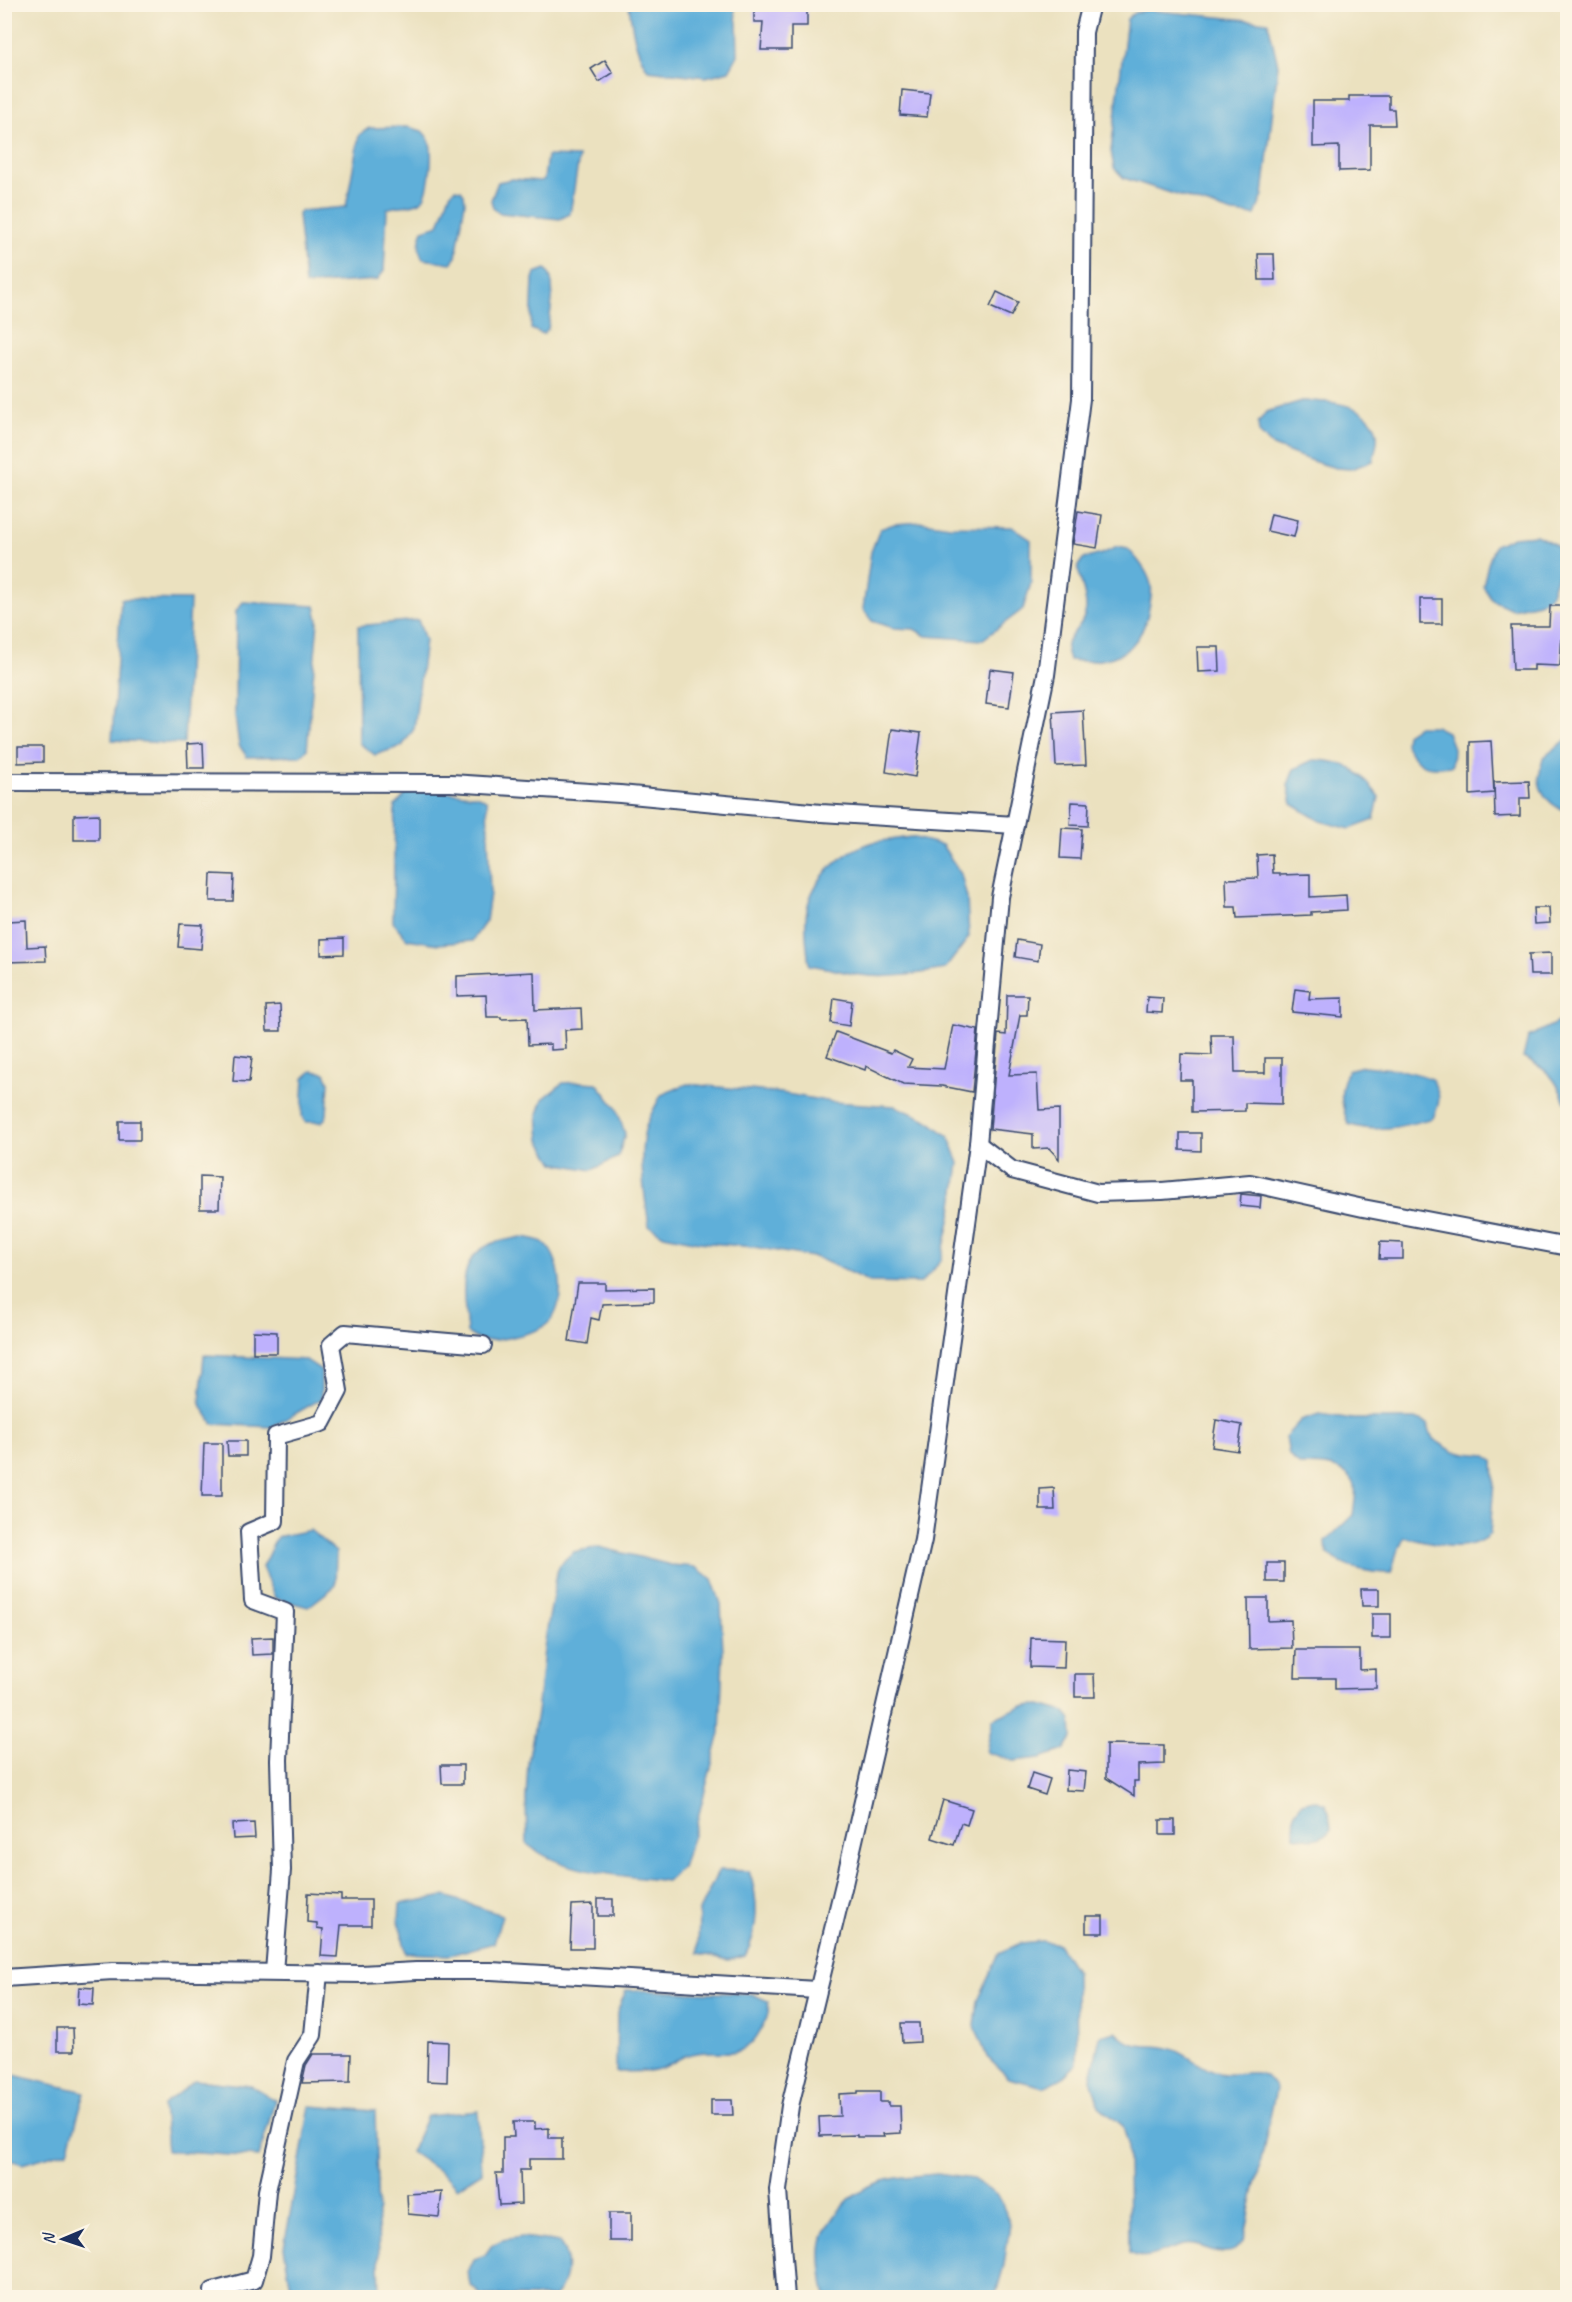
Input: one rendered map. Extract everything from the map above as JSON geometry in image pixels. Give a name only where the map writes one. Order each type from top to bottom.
[{"type":"street","points":[[786,2298],[778,2190],[790,2106],[847,1873],[923,1540],[978,1144],[1000,897],[1046,675],[1081,399],[1084,32],[1091,4]]},
{"type":"street","points":[[4,782],[451,783],[620,794],[821,813],[1015,825]]},
{"type":"street","points":[[978,1144],[1012,1170],[1098,1193],[1162,1191],[1250,1183],[1363,1208],[1568,1247]]},
{"type":"street","points":[[274,1972],[282,1870],[279,1760],[285,1612],[253,1600],[249,1533],[275,1521],[276,1436],[322,1423],[339,1391],[331,1345],[345,1333],[483,1346]]},
{"type":"street","points":[[4,1978],[113,1971],[362,1974],[491,1971],[817,1990]]},
{"type":"street","points":[[213,2298],[213,2291],[254,2280],[261,2256],[267,2191],[296,2061],[313,2035],[319,1972]]},
{"type":"water","points":[[629,5],[734,5],[738,55],[729,71],[706,77],[648,70],[637,47]]},
{"type":"water","points":[[1147,10],[1268,22],[1278,65],[1263,195],[1255,215],[1233,213],[1124,178],[1114,168],[1111,151],[1127,19],[1134,13]]},
{"type":"water","points":[[408,127],[422,131],[429,141],[430,175],[426,192],[420,202],[387,209],[384,271],[377,280],[305,285],[298,214],[300,211],[346,207],[359,135],[369,128]]},
{"type":"water","points":[[547,156],[579,157],[570,214],[560,219],[500,213],[493,208],[491,200],[498,182],[512,179],[541,181],[544,179]]},
{"type":"water","points":[[455,189],[461,190],[465,202],[456,257],[451,263],[423,259],[419,245],[423,230],[439,225],[450,194]]},
{"type":"water","points":[[546,269],[552,282],[552,298],[548,329],[543,334],[531,329],[533,279],[535,273]]},
{"type":"water","points":[[1302,401],[1343,405],[1362,412],[1370,419],[1377,435],[1373,461],[1351,469],[1336,468],[1273,446],[1259,433],[1258,423],[1266,412]]},
{"type":"water","points":[[923,522],[950,526],[1012,527],[1031,540],[1031,583],[1023,609],[982,640],[926,636],[914,629],[894,628],[872,621],[863,609],[871,552],[880,529],[894,524]]},
{"type":"water","points":[[1536,535],[1556,545],[1562,561],[1550,596],[1539,603],[1512,609],[1492,600],[1483,586],[1495,545],[1513,537]]},
{"type":"water","points":[[1117,547],[1128,549],[1150,580],[1151,597],[1142,630],[1135,641],[1118,655],[1095,661],[1069,660],[1067,644],[1081,623],[1086,609],[1078,566],[1083,559]]},
{"type":"water","points":[[121,599],[190,600],[184,744],[112,740]]},
{"type":"water","points":[[243,602],[315,606],[318,620],[307,750],[300,756],[247,757],[239,745],[235,716],[236,611]]},
{"type":"water","points":[[418,620],[425,640],[414,729],[402,746],[375,755],[359,743],[358,626]]},
{"type":"water","points":[[1418,726],[1435,726],[1447,732],[1453,748],[1452,766],[1429,767],[1415,758],[1405,744],[1406,734]]},
{"type":"water","points":[[1567,739],[1567,810],[1557,807],[1548,799],[1541,789],[1539,778],[1543,758]]},
{"type":"water","points":[[1313,760],[1335,762],[1359,774],[1379,797],[1374,820],[1350,829],[1320,821],[1292,804],[1288,785],[1294,769]]},
{"type":"water","points":[[418,788],[479,796],[487,801],[490,893],[486,921],[472,941],[439,944],[407,939],[393,922],[395,806],[409,791]]},
{"type":"water","points":[[911,837],[942,845],[961,874],[967,898],[969,937],[945,969],[881,976],[860,975],[809,965],[807,909],[810,898],[823,876],[851,851],[862,846]]},
{"type":"water","points":[[1568,1021],[1567,1102],[1565,1102],[1550,1075],[1523,1058],[1528,1037],[1558,1022]]},
{"type":"water","points":[[1363,1066],[1407,1071],[1432,1079],[1439,1098],[1433,1118],[1380,1129],[1348,1124],[1342,1103],[1343,1084],[1348,1070]]},
{"type":"water","points":[[312,1071],[325,1073],[329,1082],[327,1114],[321,1122],[305,1122],[302,1116],[304,1078]]},
{"type":"water","points":[[563,1083],[597,1083],[617,1109],[625,1134],[618,1157],[592,1170],[554,1163],[540,1140],[538,1114],[543,1099]]},
{"type":"water","points":[[687,1084],[781,1093],[832,1102],[895,1106],[927,1120],[949,1137],[959,1163],[952,1212],[941,1261],[921,1283],[870,1282],[818,1258],[754,1247],[699,1242],[664,1235],[649,1226],[642,1165],[645,1130],[661,1095]]},
{"type":"water","points":[[522,1237],[542,1242],[550,1250],[559,1271],[558,1307],[553,1317],[542,1328],[504,1338],[478,1339],[467,1333],[464,1280],[467,1269],[472,1258],[481,1249],[494,1243]]},
{"type":"water","points":[[204,1355],[306,1360],[321,1370],[321,1399],[272,1427],[213,1424],[200,1403]]},
{"type":"water","points":[[1319,1414],[1353,1419],[1416,1419],[1427,1424],[1433,1439],[1454,1452],[1486,1455],[1493,1461],[1494,1481],[1490,1534],[1481,1541],[1460,1546],[1448,1546],[1404,1537],[1391,1573],[1358,1569],[1327,1554],[1326,1541],[1353,1515],[1355,1489],[1353,1481],[1349,1475],[1336,1468],[1299,1465],[1289,1455],[1286,1436],[1301,1420]]},
{"type":"water","points":[[310,1530],[336,1552],[335,1586],[308,1607],[275,1598],[262,1567],[277,1537]]},
{"type":"water","points":[[599,1547],[671,1565],[695,1567],[712,1579],[721,1604],[723,1654],[720,1733],[695,1829],[682,1867],[667,1881],[612,1875],[575,1867],[558,1862],[527,1844],[528,1762],[558,1567],[573,1552]]},
{"type":"water","points":[[1040,1705],[1065,1712],[1071,1719],[1072,1738],[1064,1750],[1040,1758],[1013,1761],[986,1752],[993,1719],[1022,1706]]},
{"type":"water","points":[[1314,1800],[1325,1804],[1331,1829],[1319,1838],[1294,1836],[1295,1812],[1302,1803]]},
{"type":"water","points":[[719,1870],[749,1871],[755,1892],[755,1925],[750,1946],[745,1956],[728,1960],[698,1953],[699,1911]]},
{"type":"water","points":[[445,1896],[502,1915],[494,1943],[450,1955],[406,1953],[399,1920],[400,1904]]},
{"type":"water","points":[[1042,1941],[1058,1944],[1076,1972],[1077,2064],[1062,2078],[1044,2087],[1009,2078],[987,2057],[975,2026],[978,2001],[999,1953],[1021,1943]]},
{"type":"water","points":[[626,1990],[752,1994],[768,2001],[768,2014],[753,2041],[746,2048],[730,2052],[702,2052],[687,2055],[657,2070],[616,2072],[617,2013]]},
{"type":"water","points":[[1116,2032],[1137,2045],[1178,2051],[1218,2073],[1258,2073],[1270,2081],[1276,2089],[1244,2240],[1234,2250],[1220,2252],[1189,2244],[1143,2257],[1129,2253],[1128,2143],[1123,2126],[1099,2106],[1091,2079],[1100,2036]]},
{"type":"water","points":[[5,2073],[85,2092],[68,2151],[22,2164],[5,2158]]},
{"type":"water","points":[[195,2080],[251,2086],[275,2100],[259,2157],[167,2151],[163,2105]]},
{"type":"water","points":[[310,2106],[375,2111],[380,2297],[283,2297],[291,2288],[284,2247]]},
{"type":"water","points":[[478,2111],[482,2172],[457,2188],[446,2176],[411,2152],[427,2116]]},
{"type":"water","points":[[937,2174],[973,2179],[999,2197],[1010,2223],[1004,2265],[995,2297],[826,2297],[821,2262],[822,2242],[827,2228],[843,2206],[854,2195],[869,2186],[897,2178]]},
{"type":"water","points":[[522,2237],[559,2242],[563,2248],[566,2263],[565,2278],[559,2292],[554,2297],[482,2295],[470,2285],[468,2272],[474,2259],[485,2255],[492,2245],[502,2240]]},
{"type":"building","points":[[763,4],[807,4],[807,26],[791,26],[791,50],[761,50],[763,22],[754,22],[754,6],[763,6]]},
{"type":"building","points":[[605,60],[613,73],[599,82],[591,69]]},
{"type":"building","points":[[902,90],[930,93],[927,117],[900,115]]},
{"type":"building","points":[[1349,96],[1389,96],[1389,109],[1394,109],[1395,125],[1370,125],[1370,170],[1339,171],[1339,146],[1313,147],[1313,101],[1349,101]]},
{"type":"building","points":[[1258,254],[1274,254],[1275,280],[1259,280]]},
{"type":"building","points":[[997,292],[1018,302],[1011,316],[990,307]]},
{"type":"building","points":[[1078,511],[1102,515],[1097,548],[1073,544]]},
{"type":"building","points":[[1271,514],[1298,520],[1294,537],[1267,531]]},
{"type":"building","points":[[1420,599],[1442,599],[1442,624],[1420,624]]},
{"type":"building","points":[[1550,606],[1568,606],[1568,635],[1562,635],[1560,666],[1534,665],[1534,670],[1513,670],[1511,626],[1549,626]]},
{"type":"building","points":[[1197,647],[1219,647],[1220,671],[1198,672]]},
{"type":"building","points":[[990,669],[1014,672],[1009,707],[986,704]]},
{"type":"building","points":[[1083,710],[1086,765],[1056,766],[1053,712]]},
{"type":"building","points":[[892,729],[921,733],[915,777],[886,772]]},
{"type":"building","points":[[1491,741],[1494,793],[1470,795],[1470,742]]},
{"type":"building","points":[[203,743],[204,768],[188,768],[187,744]]},
{"type":"building","points":[[18,747],[43,747],[43,762],[18,763]]},
{"type":"building","points":[[1529,781],[1530,798],[1520,798],[1520,816],[1495,817],[1494,782]]},
{"type":"building","points":[[1072,802],[1089,803],[1088,826],[1070,825]]},
{"type":"building","points":[[99,814],[99,840],[74,840],[74,815]]},
{"type":"building","points":[[1062,828],[1082,829],[1080,859],[1060,858]]},
{"type":"building","points":[[1272,854],[1273,873],[1280,873],[1280,875],[1310,874],[1310,897],[1346,895],[1347,910],[1311,912],[1311,915],[1237,918],[1236,907],[1227,907],[1226,879],[1258,878],[1257,855]]},
{"type":"building","points":[[211,874],[234,875],[233,901],[210,901]]},
{"type":"building","points":[[1533,908],[1549,908],[1550,923],[1534,924]]},
{"type":"building","points":[[26,920],[27,947],[45,946],[46,961],[4,962],[4,946],[9,946],[8,921]]},
{"type":"building","points":[[180,924],[203,925],[201,949],[178,947]]},
{"type":"building","points":[[344,938],[344,954],[321,955],[321,939]]},
{"type":"building","points":[[1017,940],[1040,944],[1038,961],[1015,957]]},
{"type":"building","points":[[1551,953],[1551,975],[1530,975],[1529,954]]},
{"type":"building","points":[[534,972],[535,1010],[581,1008],[582,1029],[565,1030],[566,1049],[551,1050],[551,1044],[528,1045],[527,1018],[487,1017],[486,995],[457,996],[457,976]]},
{"type":"building","points":[[1295,989],[1310,991],[1309,999],[1343,998],[1343,1017],[1292,1012]]},
{"type":"building","points":[[1007,995],[1028,995],[1027,1015],[1020,1015],[1009,1075],[1037,1074],[1039,1110],[1059,1109],[1059,1159],[1049,1148],[1033,1149],[1033,1134],[990,1129],[998,1034],[1006,1035]]},
{"type":"building","points":[[1147,997],[1163,998],[1162,1013],[1146,1012]]},
{"type":"building","points":[[834,998],[852,1001],[849,1026],[831,1023]]},
{"type":"building","points":[[280,1005],[281,1031],[267,1031],[266,1006]]},
{"type":"building","points":[[953,1025],[978,1030],[972,1092],[942,1086],[903,1084],[866,1066],[865,1070],[827,1056],[836,1032],[891,1053],[893,1050],[912,1059],[908,1067],[944,1069]]},
{"type":"building","points":[[1211,1035],[1234,1035],[1235,1073],[1265,1073],[1265,1058],[1282,1058],[1282,1104],[1245,1103],[1245,1111],[1192,1112],[1192,1080],[1180,1080],[1181,1054],[1212,1055]]},
{"type":"building","points":[[235,1055],[252,1057],[249,1082],[233,1081]]},
{"type":"building","points":[[119,1121],[140,1121],[140,1140],[119,1140]]},
{"type":"building","points":[[1180,1133],[1201,1133],[1201,1151],[1180,1150]]},
{"type":"building","points":[[200,1176],[220,1177],[219,1209],[200,1209]]},
{"type":"building","points":[[1241,1194],[1261,1196],[1260,1208],[1240,1206]]},
{"type":"building","points":[[1380,1242],[1403,1243],[1403,1259],[1379,1259]]},
{"type":"building","points":[[578,1283],[605,1283],[605,1289],[654,1288],[654,1302],[602,1304],[599,1320],[591,1318],[587,1344],[569,1341]]},
{"type":"building","points":[[253,1331],[277,1332],[277,1353],[253,1353]]},
{"type":"building","points":[[1216,1420],[1242,1425],[1238,1451],[1212,1447]]},
{"type":"building","points":[[227,1441],[246,1441],[246,1456],[228,1456]]},
{"type":"building","points":[[204,1443],[222,1443],[222,1496],[202,1496]]},
{"type":"building","points":[[1054,1488],[1055,1510],[1040,1510],[1040,1489]]},
{"type":"building","points":[[1267,1563],[1284,1563],[1284,1582],[1267,1582]]},
{"type":"building","points":[[1361,1589],[1379,1589],[1379,1606],[1362,1606]]},
{"type":"building","points":[[1248,1598],[1268,1598],[1268,1621],[1291,1620],[1292,1648],[1249,1649]]},
{"type":"building","points":[[1372,1614],[1391,1614],[1391,1638],[1372,1638]]},
{"type":"building","points":[[273,1637],[273,1654],[252,1655],[251,1638]]},
{"type":"building","points":[[1031,1638],[1065,1639],[1064,1668],[1030,1667]]},
{"type":"building","points":[[1296,1650],[1360,1650],[1360,1670],[1376,1669],[1376,1688],[1335,1689],[1335,1678],[1295,1678]]},
{"type":"building","points":[[1075,1674],[1094,1674],[1095,1697],[1075,1697]]},
{"type":"building","points":[[1106,1744],[1164,1745],[1164,1764],[1138,1765],[1138,1781],[1134,1781],[1134,1796],[1106,1778]]},
{"type":"building","points":[[441,1765],[463,1765],[463,1784],[442,1784]]},
{"type":"building","points":[[1067,1770],[1086,1772],[1084,1791],[1066,1790]]},
{"type":"building","points":[[1032,1773],[1050,1779],[1045,1795],[1027,1789]]},
{"type":"building","points":[[943,1800],[972,1809],[967,1825],[961,1823],[954,1845],[932,1838]]},
{"type":"building","points":[[1160,1820],[1175,1820],[1175,1835],[1160,1835]]},
{"type":"building","points":[[254,1823],[255,1838],[233,1839],[232,1824]]},
{"type":"building","points":[[308,1893],[341,1895],[341,1900],[371,1900],[371,1925],[341,1925],[338,1957],[321,1956],[323,1929],[317,1928],[317,1923],[307,1922]]},
{"type":"building","points":[[598,1899],[613,1899],[613,1916],[598,1916]]},
{"type":"building","points":[[593,1904],[593,1948],[570,1948],[572,1905]]},
{"type":"building","points":[[1086,1916],[1103,1916],[1103,1933],[1086,1933]]},
{"type":"building","points":[[79,1987],[94,1988],[93,2005],[78,2004]]},
{"type":"building","points":[[901,2023],[919,2023],[920,2042],[902,2043]]},
{"type":"building","points":[[57,2028],[73,2028],[74,2051],[57,2051]]},
{"type":"building","points":[[428,2041],[448,2042],[447,2082],[427,2081]]},
{"type":"building","points":[[313,2054],[351,2054],[350,2082],[302,2083],[306,2065]]},
{"type":"building","points":[[858,2091],[880,2091],[880,2102],[889,2102],[889,2106],[900,2106],[901,2133],[883,2134],[884,2137],[820,2136],[819,2117],[840,2116],[839,2094],[858,2093]]},
{"type":"building","points":[[711,2100],[732,2100],[733,2115],[711,2115]]},
{"type":"building","points":[[513,2122],[535,2122],[535,2129],[549,2128],[549,2138],[562,2138],[562,2159],[529,2159],[529,2170],[520,2170],[521,2204],[499,2205],[496,2173],[503,2173],[503,2137],[514,2137]]},
{"type":"building","points":[[442,2192],[439,2217],[408,2214],[407,2194]]},
{"type":"building","points":[[609,2213],[631,2213],[631,2241],[609,2241]]}]
